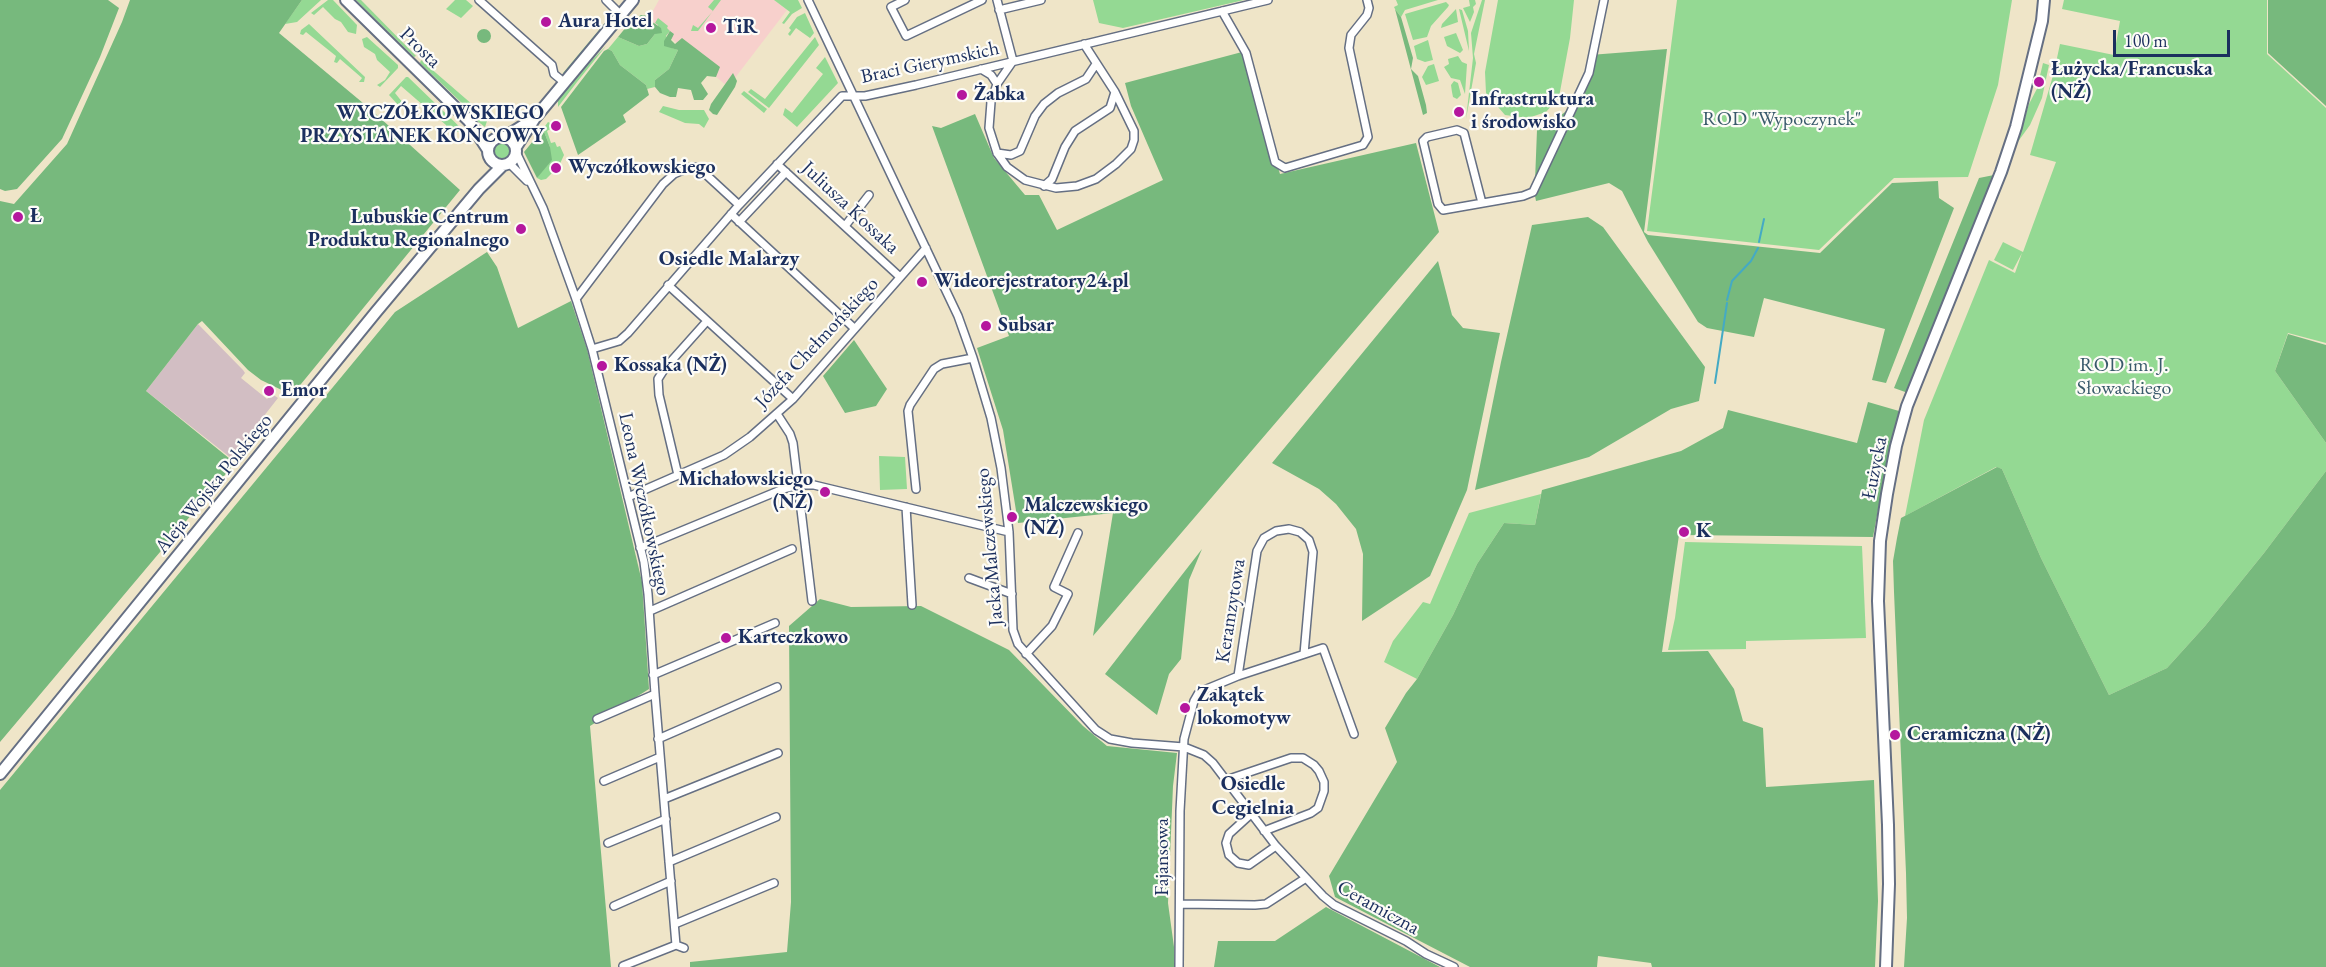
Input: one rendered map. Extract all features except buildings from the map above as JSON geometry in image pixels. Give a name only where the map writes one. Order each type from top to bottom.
[{"type":"main road","name":"Prosta","points":[[346,0],[468,121],[489,154]]},
{"type":"main road","points":[[535,118],[492,142],[489,154],[495,163],[506,164],[514,158],[516,150],[535,118],[633,0]]},
{"type":"main road","name":"Łużycka","points":[[1886,967],[1888,837],[1878,601],[1880,541],[1887,494],[1906,406],[2001,172],[2016,127],[2041,28],[2044,0]]},
{"type":"main road","name":"Prosta","points":[[468,121],[502,137]]},
{"type":"main road","points":[[502,137],[512,141],[516,150]]},
{"type":"main road","name":"Aleja Wojska Polskiego","points":[[479,189],[489,154]]},
{"type":"main road","name":"Aleja Wojska Polskiego","points":[[0,774],[479,189],[506,164]]},
{"type":"street","points":[[479,0],[552,65],[554,74],[565,83]]},
{"type":"street","points":[[606,0],[621,15]]},
{"type":"street","name":"Jacka Malczewskiego","points":[[808,0],[958,316],[973,358],[992,418],[1010,532],[1014,637],[1026,654]]},
{"type":"street","points":[[905,0],[891,7],[906,36],[982,0]]},
{"type":"street","name":"Braci Gierymskich","points":[[997,0],[1013,61]]},
{"type":"street","points":[[999,10],[1041,0]]},
{"type":"street","name":"Braci Gierymskich","points":[[855,96],[865,96],[1268,0]]},
{"type":"street","points":[[1222,11],[1246,53],[1275,162],[1285,168],[1363,145],[1368,138],[1349,48],[1351,35],[1367,15],[1369,8],[1367,0]]},
{"type":"street","points":[[1482,203],[1464,133],[1459,130],[1427,137],[1423,144],[1438,204],[1443,210],[1482,203],[1533,192],[1588,74],[1604,0]]},
{"type":"street","points":[[1013,61],[993,92],[988,114],[989,128],[997,153],[1007,167],[1016,174],[1044,186],[1068,188],[1086,183],[1111,169],[1131,149],[1134,140],[1134,131],[1115,92],[1084,44]]},
{"type":"street","points":[[997,153],[1011,155],[1020,151],[1035,116],[1044,104],[1058,93],[1086,79],[1096,64]]},
{"type":"street","points":[[981,69],[991,75],[997,84]]},
{"type":"street","points":[[1044,186],[1052,179],[1065,147],[1075,131],[1110,108],[1115,92]]},
{"type":"street","name":"Juliusza Kossaka","points":[[592,350],[619,341],[739,205],[842,96],[855,96]]},
{"type":"street","name":"Leona Wyczółkowskiego","points":[[516,150],[529,183],[543,208],[592,350],[646,576],[676,945]]},
{"type":"street","name":"Leona Wyczółkowskiego","points":[[506,164],[529,183]]},
{"type":"street","name":"Juliusza Kossaka","points":[[777,164],[900,277]]},
{"type":"street","points":[[576,299],[663,184],[674,174],[694,167],[739,205]]},
{"type":"street","points":[[739,222],[786,172]]},
{"type":"street","points":[[845,226],[869,195]]},
{"type":"street","points":[[731,214],[854,328]]},
{"type":"street","name":"Józefa Chełmońskiego","points":[[628,497],[738,447],[793,399],[926,248]]},
{"type":"street","points":[[669,285],[793,399]]},
{"type":"street","points":[[678,475],[659,395],[658,379],[664,368],[707,321]]},
{"type":"street","points":[[916,489],[908,411],[910,405],[934,369],[942,364],[973,358]]},
{"type":"street","points":[[777,414],[793,443],[812,601]]},
{"type":"street","points":[[640,548],[783,489],[799,485],[814,485],[1010,532]]},
{"type":"street","points":[[906,507],[912,605]]},
{"type":"street","name":"Keramzytowa","points":[[1238,676],[1258,547],[1264,538],[1276,531],[1289,529],[1300,532],[1309,540],[1313,552],[1304,654]]},
{"type":"street","points":[[1026,654],[1052,626],[1068,594],[1054,587],[1078,533]]},
{"type":"street","points":[[650,611],[792,549]]},
{"type":"street","points":[[969,579],[1012,594]]},
{"type":"street","points":[[653,675],[775,623]]},
{"type":"street","points":[[1238,676],[1323,648],[1354,734]]},
{"type":"street","name":"Ceramiczna","points":[[1026,654],[1096,730],[1110,739],[1184,747],[1204,755],[1213,762],[1276,846],[1334,905],[1407,940],[1432,958],[1454,967]]},
{"type":"street","name":"Fajansowa","points":[[1179,967],[1180,811],[1186,729],[1198,694],[1238,676]]},
{"type":"street","points":[[658,739],[777,687]]},
{"type":"street","points":[[597,719],[655,694]]},
{"type":"street","points":[[664,799],[778,753]]},
{"type":"street","points":[[604,781],[660,757]]},
{"type":"street","points":[[1226,780],[1291,758],[1303,758],[1319,771],[1324,782],[1324,791],[1318,808],[1311,813],[1264,831]]},
{"type":"street","points":[[1251,814],[1229,834],[1226,843],[1228,855],[1238,863],[1249,865],[1276,846]]},
{"type":"street","points":[[669,862],[776,817]]},
{"type":"street","points":[[608,843],[666,819]]},
{"type":"street","points":[[1180,904],[1266,904],[1306,879]]},
{"type":"street","points":[[614,906],[671,881]]},
{"type":"street","points":[[675,924],[774,884]]},
{"type":"street","points":[[623,966],[676,945],[684,948]]},
{"type":"shaded area","points":[[659,0],[774,0],[787,10],[728,87],[651,21],[650,16]]},
{"type":"shaded area","points":[[198,324],[243,370],[245,373],[241,378],[267,399],[272,394],[278,398],[231,458],[146,391]]},
{"type":"green space","points":[[0,0],[108,0],[119,8],[100,57],[62,139],[17,189],[5,191],[0,189]]},
{"type":"green space","points":[[130,0],[302,0],[279,33],[369,108],[460,190],[292,395],[261,380],[248,370],[202,321],[198,324],[146,391],[235,463],[0,742],[0,201],[14,204],[67,144]]},
{"type":"green space","points":[[302,0],[321,0],[297,22],[285,24]]},
{"type":"green space","points":[[328,0],[333,0],[357,25],[356,34],[348,32],[341,22],[323,7],[314,15],[311,13]]},
{"type":"green space","points":[[356,0],[361,0],[416,56],[414,57]]},
{"type":"green space","points":[[455,0],[466,0],[473,6],[461,18],[446,9]]},
{"type":"green space","points":[[714,0],[721,0],[713,11],[708,7]]},
{"type":"green space","points":[[774,0],[798,0],[802,8],[792,14],[784,24],[782,23],[790,12]]},
{"type":"green space","points":[[1093,0],[1244,0],[1123,28],[1099,23]]},
{"type":"green space","points":[[1396,0],[1438,0],[1405,10],[1401,17],[1394,7],[1398,5]]},
{"type":"green space","points":[[1469,0],[1475,0],[1476,4],[1473,7],[1474,12],[1470,22],[1463,8],[1470,6]]},
{"type":"green space","points":[[1482,0],[1485,0],[1474,54],[1476,63],[1466,119],[1473,58],[1471,33]]},
{"type":"green space","points":[[1498,0],[1574,0],[1570,38],[1559,97],[1546,112],[1528,118],[1505,115],[1486,93],[1485,72]]},
{"type":"green space","name":"ROD \"Wypoczynek\"","points":[[1677,0],[2012,0],[1998,85],[1968,177],[1894,178],[1819,250],[1647,231]]},
{"type":"green space","name":"ROD im. J. Słowackiego","points":[[2064,0],[2267,0],[2267,54],[2326,108],[2326,343],[2288,333],[2275,371],[2326,443],[2326,471],[2264,553],[2205,626],[2167,668],[2109,695],[2041,558],[2002,469],[1996,467],[1905,516],[1924,420],[1989,260],[2015,273],[2022,253],[2013,270],[1994,260],[2003,242],[2023,252],[2056,162],[2030,155],[2060,44],[2114,55],[2120,21],[2062,9]]},
{"type":"green space","points":[[2268,0],[2326,0],[2326,106],[2268,53]]},
{"type":"green space","points":[[1446,2],[1448,7],[1431,26],[1427,37],[1413,40],[1405,14]]},
{"type":"green space","points":[[1395,9],[1401,17],[1413,58],[1411,69],[1418,76],[1426,105],[1427,113],[1423,115]]},
{"type":"green space","points":[[1456,9],[1458,22],[1441,28],[1442,24]]},
{"type":"green space","points":[[1459,9],[1462,10],[1468,31],[1469,51]]},
{"type":"green space","points":[[614,12],[568,73],[563,73]]},
{"type":"green space","points":[[712,12],[698,31],[691,31],[693,25],[698,28]]},
{"type":"green space","points":[[805,13],[814,33],[810,38],[796,28],[790,36],[789,28],[797,17]]},
{"type":"green space","points":[[641,15],[650,16],[651,21],[661,28],[662,33],[655,34],[647,44],[639,46],[618,37],[631,21]]},
{"type":"green space","points":[[658,18],[668,26],[670,31],[666,36],[672,48],[678,50],[669,69],[655,80],[655,87],[647,89],[646,85],[620,65],[612,51],[608,49],[618,37],[639,46],[647,44],[655,34],[658,25],[655,23]]},
{"type":"green space","points":[[309,24],[365,77],[364,82],[359,82],[362,78],[340,59],[337,63],[334,62],[336,56],[306,32],[303,35],[300,34],[301,30]]},
{"type":"green space","points":[[484,29],[489,31],[491,36],[489,41],[484,43],[479,41],[477,36],[479,31]]},
{"type":"green space","points":[[670,31],[674,34],[671,40],[675,44],[682,38],[720,67],[716,77],[707,76],[701,83],[708,94],[703,100],[694,100],[691,90],[678,88],[676,97],[670,97],[660,93],[655,87],[655,80],[669,69],[678,50],[664,46],[664,41]]},
{"type":"green space","points":[[1456,33],[1463,50],[1460,53],[1447,46],[1444,37]]},
{"type":"green space","points":[[367,37],[398,65],[398,68],[380,87],[377,85],[385,80],[390,72],[377,60],[375,54],[364,47],[362,39]]},
{"type":"green space","points":[[815,37],[819,45],[769,108],[748,92],[751,89],[765,99]]},
{"type":"green space","points":[[1428,40],[1433,60],[1425,62],[1417,59],[1414,46]]},
{"type":"green space","points":[[606,46],[558,107],[558,99],[580,72]]},
{"type":"green space","points":[[608,49],[612,51],[620,65],[646,85],[649,95],[623,115],[626,122],[578,155],[561,107],[604,51]]},
{"type":"green space","points":[[1667,49],[1644,232],[1648,235],[1820,253],[1892,183],[1938,181],[1939,198],[1954,208],[1886,383],[1872,380],[1885,329],[1764,298],[1754,337],[1707,328],[1698,322],[1648,242],[1622,191],[1609,183],[1536,201],[1533,185],[1537,130],[1548,125],[1569,109],[1585,74],[1590,55]]},
{"type":"green space","points":[[1242,52],[1280,174],[1416,143],[1439,232],[1093,636],[1113,513],[1018,523],[1003,430],[977,348],[1009,336],[932,126],[941,128],[975,114],[994,158],[1025,195],[1039,195],[1057,230],[1163,180],[1131,106],[1125,83]]},
{"type":"green space","points":[[1458,56],[1462,62],[1467,64],[1465,94],[1460,80],[1451,78],[1444,67],[1449,64],[1448,59]]},
{"type":"green space","points":[[825,57],[838,83],[797,127],[783,115],[785,108],[792,113],[823,74],[816,68]]},
{"type":"green space","points":[[421,60],[488,118],[485,127],[467,113],[466,107],[420,63]]},
{"type":"green space","points":[[2043,63],[2049,65],[2042,98],[2030,125],[2017,143],[2029,104],[2041,81],[2039,80]]},
{"type":"green space","points":[[1434,64],[1439,81],[1426,85],[1422,77],[1428,66]]},
{"type":"green space","points":[[733,73],[737,81],[735,87],[717,115],[713,114],[709,110],[711,104]]},
{"type":"green space","points":[[406,77],[465,132],[446,128],[446,125],[401,86],[395,93],[403,103],[399,106],[389,95]]},
{"type":"green space","points":[[1454,81],[1458,83],[1461,95],[1457,99],[1453,97],[1452,92],[1451,85]]},
{"type":"green space","points":[[744,91],[767,109],[764,113],[741,94]]},
{"type":"green space","points":[[663,106],[679,110],[704,110],[709,119],[704,128],[699,124],[685,123],[659,112]]},
{"type":"green space","points":[[548,122],[552,124],[552,128],[547,131],[551,143],[555,142],[557,147],[560,146],[564,155],[558,168],[552,170],[553,172],[546,179],[541,180],[537,178],[550,147],[543,129]]},
{"type":"green space","points":[[543,129],[552,160],[537,178],[524,152]]},
{"type":"green space","points":[[502,142],[508,145],[511,151],[508,157],[502,160],[496,157],[493,151],[496,145]]},
{"type":"green space","points":[[1994,175],[1908,393],[1894,388],[1979,178]]},
{"type":"green space","points":[[1588,217],[1603,227],[1705,367],[1699,401],[1671,409],[1589,457],[1475,490],[1532,225]]},
{"type":"green space","points":[[487,252],[497,267],[518,328],[571,301],[587,349],[642,582],[649,689],[590,726],[611,967],[0,967],[0,790],[395,312]]},
{"type":"green space","points":[[1438,261],[1452,315],[1463,328],[1500,333],[1467,490],[1430,576],[1362,621],[1363,554],[1356,529],[1336,504],[1319,489],[1272,463]]},
{"type":"green space","points":[[2288,334],[2326,345],[2326,443],[2275,371]]},
{"type":"green space","points":[[854,340],[887,389],[876,406],[845,413],[823,376]]},
{"type":"green space","points":[[1868,402],[1899,411],[1890,445],[1873,537],[1679,535],[1662,652],[1708,651],[1734,689],[1743,721],[1763,728],[1766,787],[1874,780],[1878,901],[1875,967],[1652,967],[1651,963],[1598,956],[1597,967],[1470,967],[1335,897],[1329,876],[1397,762],[1385,728],[1417,679],[1453,615],[1477,564],[1504,523],[1535,525],[1542,490],[1681,451],[1723,428],[1728,410],[1857,443]]},
{"type":"green space","points":[[879,456],[905,457],[907,489],[880,490]]},
{"type":"green space","points":[[1997,467],[2002,469],[2041,558],[2109,695],[2167,668],[2205,626],[2264,553],[2326,471],[2326,967],[1904,967],[1907,918],[1906,873],[1893,561],[1897,538],[1901,518]]},
{"type":"green space","points":[[1541,494],[1535,525],[1504,523],[1477,564],[1453,615],[1417,679],[1384,662],[1393,641],[1423,602],[1430,604],[1469,513]]},
{"type":"green space","points":[[1685,542],[1862,546],[1866,638],[1746,641],[1746,649],[1668,650],[1675,618]]},
{"type":"green space","points":[[1202,549],[1189,580],[1181,659],[1169,674],[1157,715],[1105,674]]},
{"type":"green space","points":[[820,599],[851,607],[921,606],[1009,650],[1083,726],[1107,746],[1177,753],[1173,786],[1168,903],[1174,947],[1174,967],[690,967],[690,962],[787,952],[791,902],[789,626]]},
{"type":"green space","points":[[1326,907],[1440,967],[1214,967],[1218,941],[1275,941]]},
{"type":"waterway","points":[[1759,242],[1764,219]]},
{"type":"waterway","points":[[1727,300],[1732,281],[1751,261],[1758,248]]},
{"type":"waterway","points":[[1715,383],[1727,303]]},
{"type":"place","name":"Aura Hotel","points":[[546,22]]},
{"type":"place","name":"TiR","points":[[711,28]]},
{"type":"place","name":"Łużycka/Francuska (NŻ)","points":[[2039,82]]},
{"type":"place","name":"Żabka","points":[[962,95]]},
{"type":"place","name":"Infrastruktura i środowisko","points":[[1459,112]]},
{"type":"place","name":"WYCZÓŁKOWSKIEGO PRZYSTANEK KOŃCOWY","points":[[556,126]]},
{"type":"place","name":"Wyczółkowskiego","points":[[556,168]]},
{"type":"place","name":"Ł","points":[[18,217]]},
{"type":"place","name":"Lubuskie Centrum Produktu Regionalnego","points":[[521,229]]},
{"type":"place","name":"Wideorejestratory24.pl","points":[[922,282]]},
{"type":"place","name":"Subsar","points":[[986,326]]},
{"type":"place","name":"Kossaka (NŻ)","points":[[602,366]]},
{"type":"place","name":"Emor","points":[[269,391]]},
{"type":"place","name":"Michałowskiego (NŻ)","points":[[825,492]]},
{"type":"place","name":"Malczewskiego (NŻ)","points":[[1012,517]]},
{"type":"place","name":"K","points":[[1684,532]]},
{"type":"place","name":"Karteczkowo","points":[[726,638]]},
{"type":"place","name":"Zakątek lokomotyw","points":[[1185,708]]},
{"type":"place","name":"Ceramiczna (NŻ)","points":[[1895,735]]},
{"type":"district","name":"Osiedle Malarzy","points":[[729,259]]},
{"type":"district","name":"Osiedle Cegielnia","points":[[1253,796]]}]
